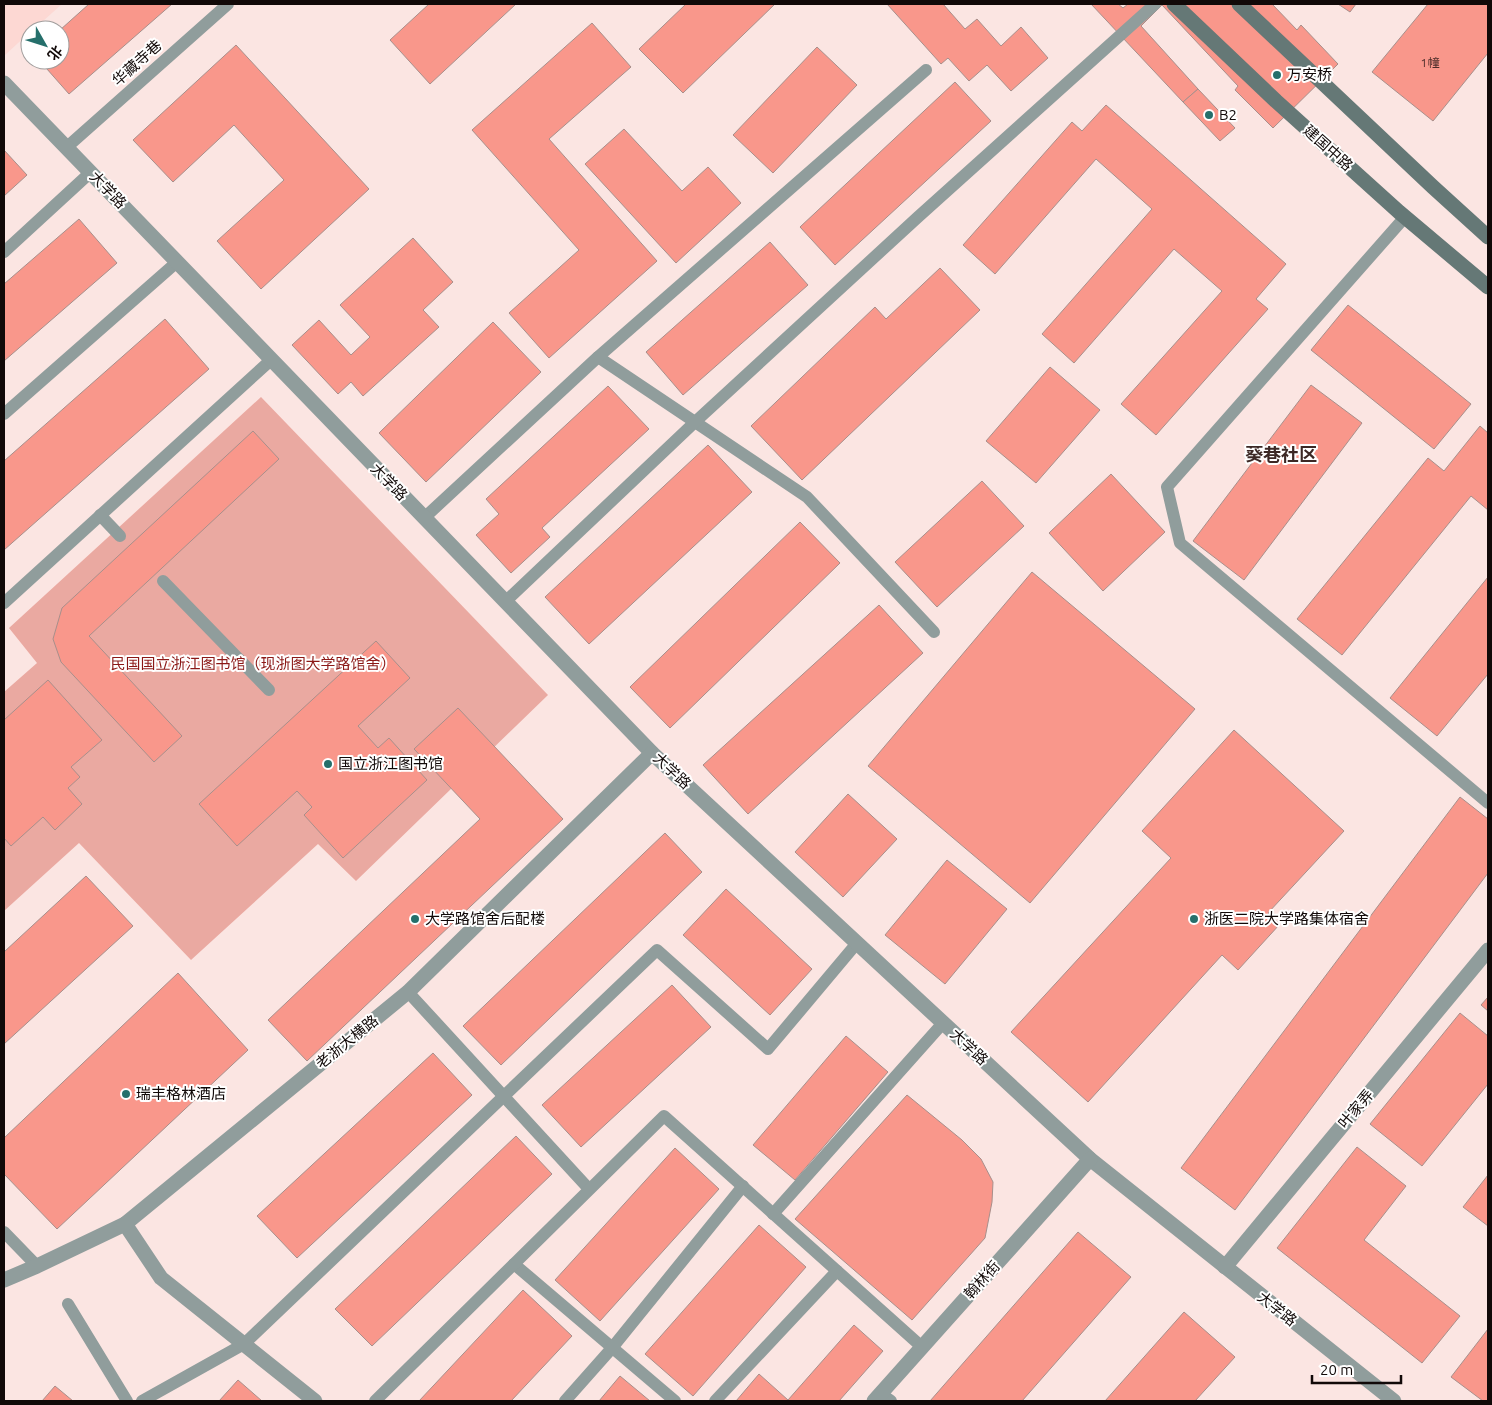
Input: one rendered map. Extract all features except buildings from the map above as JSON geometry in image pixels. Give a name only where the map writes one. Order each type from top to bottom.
[{"type":"main road","name":"建国中路","points":[[1174,4],[1276,101],[1405,217],[1488,288]]},
{"type":"main road","points":[[1239,4],[1432,187],[1488,237]]},
{"type":"street","name":"大学路","points":[[4,83],[652,753],[1090,1159],[1394,1401]]},
{"type":"street","name":"老浙大横路","points":[[4,1280],[125,1224],[408,992],[652,753]]},
{"type":"street","name":"叶家弄","points":[[1225,1267],[1488,950]]},
{"type":"street","name":"翰林街","points":[[882,1399],[922,1347],[1090,1159]]},
{"type":"street","points":[[125,1224],[161,1278],[315,1401]]},
{"type":"lane","name":"华藏寺巷","points":[[67,147],[228,4]]},
{"type":"lane","points":[[505,602],[695,422],[918,217],[1155,4]]},
{"type":"lane","points":[[424,518],[598,356],[926,70]]},
{"type":"lane","points":[[4,252],[91,172]]},
{"type":"lane","points":[[1405,217],[1167,487],[1180,543],[1488,803]]},
{"type":"lane","points":[[4,414],[177,262]]},
{"type":"lane","points":[[598,356],[807,497],[934,632]]},
{"type":"lane","points":[[4,603],[272,360]]},
{"type":"lane","points":[[100,515],[120,536]]},
{"type":"lane","points":[[163,581],[269,690]]},
{"type":"lane","points":[[142,1401],[244,1344],[657,950],[768,1049],[857,943]]},
{"type":"lane","points":[[408,992],[589,1189]]},
{"type":"lane","points":[[773,1214],[943,1023]]},
{"type":"lane","points":[[375,1401],[664,1116],[922,1347]]},
{"type":"lane","points":[[565,1401],[612,1348],[743,1186]]},
{"type":"lane","points":[[4,1232],[37,1266]]},
{"type":"lane","points":[[514,1264],[674,1401]]},
{"type":"lane","points":[[716,1401],[837,1271]]},
{"type":"lane","points":[[68,1304],[127,1401]]},
{"type":"shaded area","points":[[4,4],[62,4],[44,20],[20,20],[20,41],[5,55]]},
{"type":"green space","name":"民国国立浙江图书馆（现浙图大学路馆舍）","points":[[261,397],[548,695],[356,881],[318,844],[191,960],[79,843],[4,911],[4,692],[37,663],[9,628]]},
{"type":"place","name":"万安桥","points":[[1277,75]]},
{"type":"place","name":"B2","points":[[1209,115]]},
{"type":"place","name":"国立浙江图书馆","points":[[328,764]]},
{"type":"place","name":"大学路馆舍后配楼","points":[[415,919]]},
{"type":"place","name":"浙医二院大学路集体宿舍","points":[[1194,919]]},
{"type":"place","name":"瑞丰格林酒店","points":[[126,1094]]},
{"type":"district","name":"葵巷社区","points":[[1281,455]]}]
